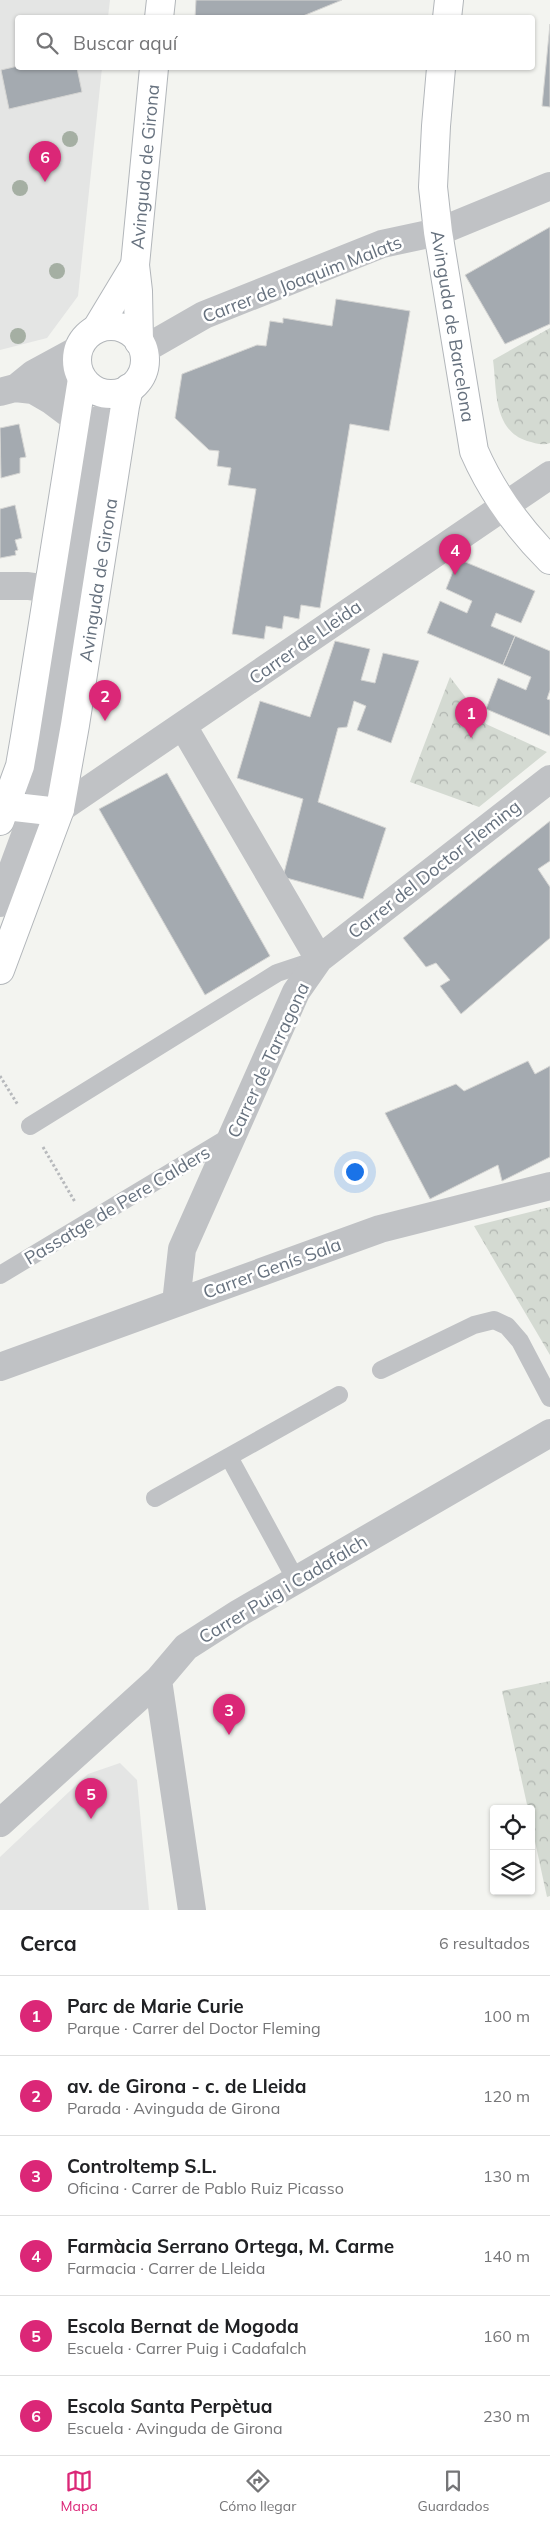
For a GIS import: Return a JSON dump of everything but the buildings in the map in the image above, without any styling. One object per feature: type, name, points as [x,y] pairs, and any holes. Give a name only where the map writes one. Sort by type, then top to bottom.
[{"type":"main road","points":[[159,15],[161,0]]},
{"type":"main road","points":[[447,15],[449,0]]},
{"type":"main road","name":"Avinguda de Girona","points":[[141,346],[138,291],[134,264],[154,70]]},
{"type":"main road","name":"Avinguda de Barcelona","points":[[442,70],[433,187],[438,232],[474,450],[486,479],[504,506],[550,560]]},
{"type":"main road","name":"Avinguda de Girona","points":[[97,328],[134,264]]},
{"type":"main road","points":[[60,808],[50,811],[2,810],[23,747],[49,589],[88,419],[82,379],[77,362],[79,349],[87,336],[97,328],[120,328],[141,346],[145,358],[141,376],[130,388],[118,394],[106,394],[95,390],[82,379]]},
{"type":"main road","name":"Avinguda de Girona","points":[[0,970],[60,808],[75,725],[124,406],[130,388]]},
{"type":"street","name":"Carrer de Joaquim Malats","points":[[141,346],[204,315],[382,244],[438,232],[550,186]]},
{"type":"street","points":[[16,390],[33,374],[79,349]]},
{"type":"street","points":[[16,390],[82,379]]},
{"type":"street","points":[[16,390],[52,401],[88,419],[39,788]]},
{"type":"street","name":"Carrer de Lleida","points":[[60,808],[550,475]]},
{"type":"street","points":[[0,586],[28,586],[49,589]]},
{"type":"street","points":[[183,726],[319,959]]},
{"type":"street","name":"Carrer del Doctor Fleming","points":[[319,959],[550,779]]},
{"type":"street","points":[[0,903],[28,827]]},
{"type":"street","name":"Carrer de Tarragona","points":[[176,1304],[182,1249],[296,992],[319,959]]},
{"type":"street","name":"Carrer Genís Sala","points":[[0,1367],[380,1229],[550,1186]]},
{"type":"street","name":"Carrer Puig i Cadafalch","points":[[0,1823],[158,1680],[186,1647],[238,1613],[550,1433]]},
{"type":"street","points":[[158,1680],[192,1910]]},
{"type":"lane","points":[[30,1126],[277,973],[319,959]]},
{"type":"lane","name":"Passatge de Pere Calders","points":[[0,1275],[233,1135]]},
{"type":"lane","points":[[381,1370],[474,1325],[494,1320],[507,1326],[520,1342],[550,1398]]},
{"type":"lane","points":[[155,1498],[339,1395]]},
{"type":"lane","points":[[229,1457],[296,1580]]},
{"type":"path","points":[[0,1076],[87,1222]]},
{"type":"shaded area","points":[[0,0],[110,0],[108,15],[15,15],[15,70],[102,70],[78,296],[47,338],[0,350]]},
{"type":"shaded area","points":[[120,1763],[137,1780],[149,1910],[0,1910],[0,1857],[88,1774]]},
{"type":"green space","points":[[550,328],[550,443],[541,444],[516,436],[502,418],[497,396],[493,360]]},
{"type":"green space","points":[[450,677],[486,724],[547,752],[479,807],[410,782]]},
{"type":"green space","points":[[550,1207],[550,1355],[474,1226]]},
{"type":"green space","points":[[550,1681],[550,1896],[547,1897],[535,1842],[535,1805],[527,1805],[502,1691]]},
{"type":"place","name":"Escola Santa Perpètua","points":[[45,182]]},
{"type":"place","name":"Farmàcia Serrano Ortega, M. Carme","points":[[455,575]]},
{"type":"place","name":"av. de Girona - c. de Lleida","points":[[105,721]]},
{"type":"place","name":"Parc de Marie Curie","points":[[471,738]]},
{"type":"place","name":"Controltemp S.L.","points":[[229,1735]]},
{"type":"place","name":"Escola Bernat de Mogoda","points":[[91,1819]]}]
